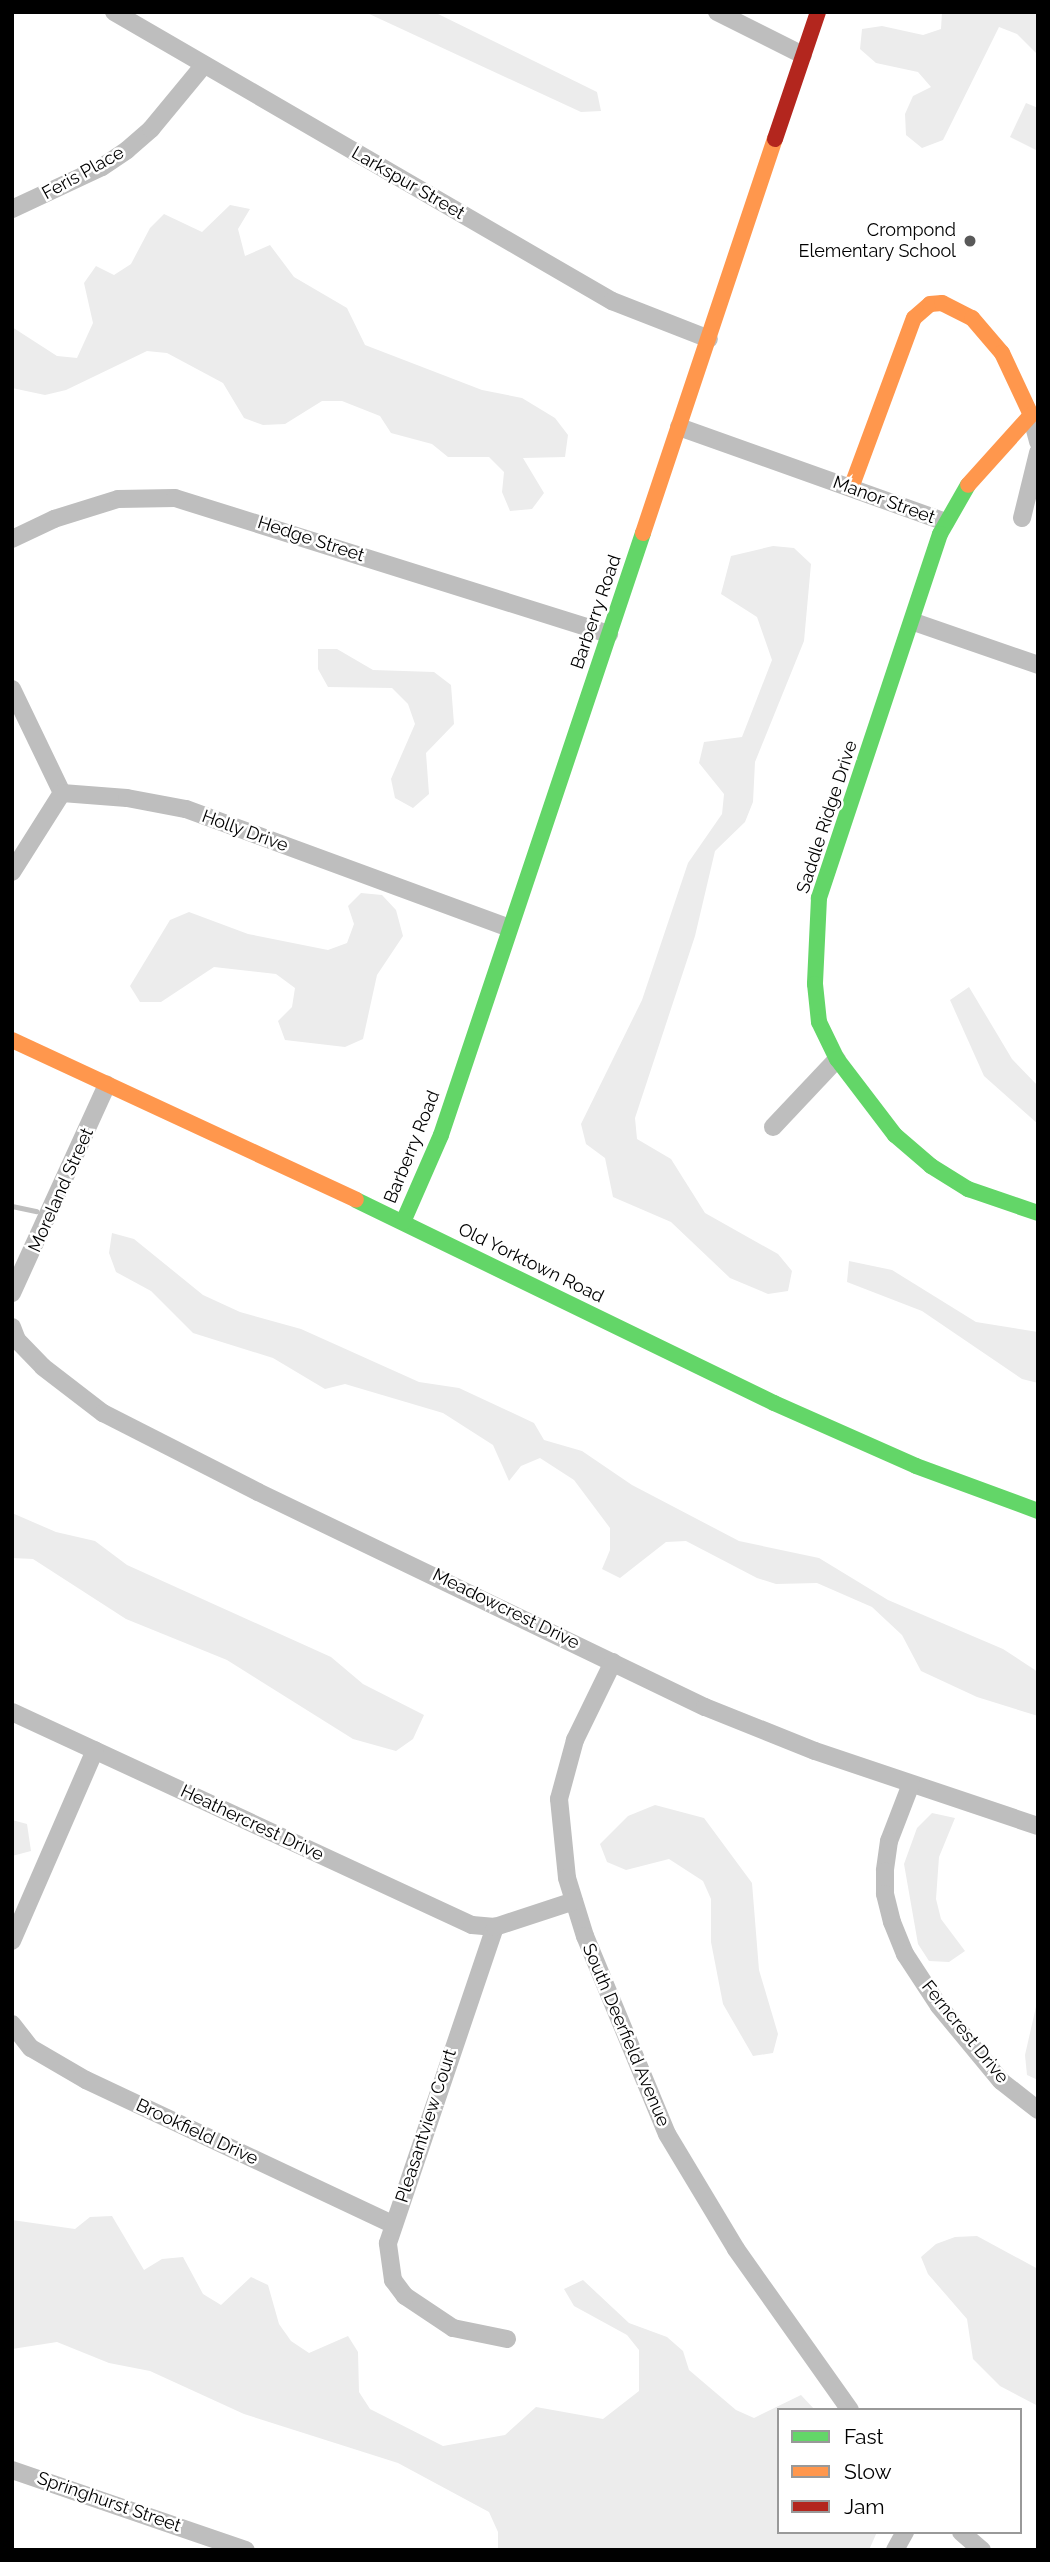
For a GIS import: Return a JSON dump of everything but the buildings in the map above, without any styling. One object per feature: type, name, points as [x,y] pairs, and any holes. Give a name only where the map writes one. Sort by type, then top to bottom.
[{"type":"street","name":"Larkspur Street","points":[[114,12],[612,301],[709,339]]},
{"type":"street","points":[[717,12],[803,55]]},
{"type":"street","name":"Barberry Road","points":[[403,1222],[441,1135],[818,12]]},
{"type":"street","name":"Feris Place","points":[[12,209],[102,167],[127,149],[151,129],[204,65]]},
{"type":"street","points":[[851,488],[914,318],[930,304],[949,306],[972,318],[1002,353],[1031,415],[1038,442]]},
{"type":"street","points":[[946,523],[975,472],[1031,415]]},
{"type":"street","name":"Manor Street","points":[[679,427],[946,523],[914,622]]},
{"type":"street","points":[[1022,518],[1038,453]]},
{"type":"street","name":"Hedge Street","points":[[12,539],[54,519],[118,499],[174,498],[609,634]]},
{"type":"street","points":[[914,622],[1038,665]]},
{"type":"street","name":"Saddle Ridge Drive","points":[[914,622],[819,898],[814,984],[819,1022],[837,1059],[895,1135],[931,1166],[968,1189],[1038,1213]]},
{"type":"street","points":[[12,689],[62,793],[12,872]]},
{"type":"street","name":"Holly Drive","points":[[62,793],[186,809],[509,928]]},
{"type":"street","name":"Old Yorktown Road","points":[[12,1040],[403,1222],[774,1403],[916,1466],[1038,1511]]},
{"type":"street","points":[[773,1127],[837,1059]]},
{"type":"street","name":"Moreland Street","points":[[12,1293],[107,1085]]},
{"type":"street","name":"Meadowcrest Drive","points":[[12,1327],[17,1340],[43,1367],[113,1419],[705,1707],[911,1784],[1038,1826]]},
{"type":"street","name":"South Deerfield Avenue","points":[[613,1662],[575,1740],[559,1799],[564,1855],[574,1901],[634,2060],[667,2134],[736,2249],[849,2408]]},
{"type":"street","name":"Heathercrest Drive","points":[[12,1712],[472,1925],[495,1927]]},
{"type":"street","points":[[12,1941],[94,1750]]},
{"type":"street","name":"Ferncrest Drive","points":[[911,1784],[889,1841],[885,1894],[892,1922],[905,1954],[939,2006],[1002,2081],[1038,2110]]},
{"type":"street","points":[[495,1927],[574,1901]]},
{"type":"street","name":"Pleasantview Court","points":[[495,1927],[394,2225],[388,2263],[393,2280],[405,2297],[453,2328],[508,2339]]},
{"type":"street","name":"Brookfield Drive","points":[[12,2024],[31,2048],[64,2068],[394,2225]]},
{"type":"street","name":"Springhurst Street","points":[[12,2470],[246,2550]]},
{"type":"street","points":[[895,2550],[904,2534]]},
{"type":"street","points":[[963,2534],[982,2550]]},
{"type":"shaded area","points":[[365,12],[434,12],[597,92],[601,111],[581,112]]},
{"type":"shaded area","points":[[942,12],[1038,12],[1038,55],[1017,34],[999,27],[943,140],[922,148],[906,135],[905,114],[913,96],[931,87],[918,72],[876,63],[860,49],[862,29],[882,26],[923,35],[941,29]]},
{"type":"shaded area","points":[[1026,103],[1038,108],[1038,151],[1010,137]]},
{"type":"shaded area","points":[[230,205],[250,209],[238,229],[245,256],[270,245],[294,277],[347,308],[365,345],[482,390],[522,398],[555,418],[568,435],[565,457],[523,458],[544,493],[532,509],[510,511],[502,492],[504,472],[489,457],[448,457],[432,444],[391,433],[380,416],[342,401],[322,401],[285,424],[263,425],[244,418],[223,383],[167,353],[147,351],[66,390],[45,395],[12,388],[12,327],[57,356],[77,358],[93,323],[84,283],[96,266],[114,275],[131,264],[150,228],[164,214],[202,232]]},
{"type":"shaded area","points":[[773,546],[794,548],[811,564],[804,641],[755,762],[753,802],[745,822],[715,851],[695,936],[635,1118],[637,1139],[671,1159],[705,1213],[778,1254],[792,1271],[788,1291],[768,1294],[730,1278],[671,1222],[613,1197],[605,1158],[586,1144],[581,1124],[642,1000],[688,863],[722,814],[724,794],[699,763],[704,742],[742,737],[772,660],[757,617],[721,594],[731,556]]},
{"type":"shaded area","points":[[318,649],[337,649],[373,670],[434,672],[451,685],[454,724],[426,753],[429,794],[413,808],[395,798],[391,779],[415,724],[408,704],[392,688],[328,687],[318,669]]},
{"type":"shaded area","points":[[361,893],[382,895],[396,910],[403,936],[377,975],[363,1039],[345,1047],[285,1040],[278,1021],[292,1007],[295,988],[276,974],[214,967],[161,1002],[140,1002],[130,986],[170,920],[189,912],[248,934],[328,950],[347,943],[354,924],[348,906]]},
{"type":"shaded area","points":[[969,987],[1012,1059],[1038,1086],[1038,1124],[984,1076],[950,1000]]},
{"type":"shaded area","points":[[112,1233],[134,1239],[203,1295],[240,1312],[301,1329],[419,1382],[459,1388],[534,1423],[544,1440],[582,1451],[632,1485],[739,1541],[819,1558],[888,1600],[1003,1649],[1038,1672],[1038,1716],[977,1697],[921,1671],[902,1635],[872,1607],[817,1583],[776,1584],[757,1578],[686,1541],[666,1542],[620,1578],[602,1569],[610,1550],[610,1528],[574,1480],[540,1458],[521,1466],[509,1481],[493,1445],[443,1413],[345,1384],[325,1389],[273,1358],[193,1333],[151,1291],[116,1272],[109,1253]]},
{"type":"shaded area","points":[[849,1261],[892,1270],[976,1322],[1038,1332],[1038,1383],[1022,1379],[922,1311],[847,1282]]},
{"type":"shaded area","points":[[12,1513],[56,1532],[95,1541],[127,1565],[331,1657],[363,1684],[424,1715],[413,1739],[396,1751],[353,1739],[227,1660],[126,1619],[33,1559],[12,1558]]},
{"type":"shaded area","points":[[655,1805],[704,1818],[752,1883],[759,1970],[778,2034],[773,2053],[753,2056],[723,2004],[711,1942],[711,1899],[703,1881],[669,1859],[626,1870],[607,1862],[600,1844],[628,1816]]},
{"type":"shaded area","points":[[932,1813],[955,1818],[939,1857],[936,1899],[941,1919],[965,1951],[949,1962],[929,1961],[918,1944],[904,1864],[917,1828]]},
{"type":"shaded area","points":[[12,1820],[27,1824],[31,1851],[12,1856]]},
{"type":"shaded area","points":[[1038,1998],[1038,2080],[1027,2075],[1025,2055]]},
{"type":"shaded area","points":[[112,2216],[144,2270],[162,2259],[183,2257],[203,2294],[221,2305],[251,2277],[268,2285],[279,2324],[291,2341],[309,2353],[348,2336],[358,2352],[359,2392],[370,2409],[443,2446],[505,2435],[536,2407],[603,2419],[639,2391],[639,2350],[627,2335],[574,2306],[564,2289],[583,2280],[629,2323],[667,2337],[683,2351],[689,2370],[736,2410],[754,2418],[801,2395],[813,2408],[777,2408],[777,2534],[876,2534],[869,2550],[498,2550],[498,2532],[489,2512],[398,2463],[244,2414],[150,2371],[109,2363],[57,2342],[12,2349],[12,2220],[75,2229],[90,2217]]},
{"type":"shaded area","points":[[977,2236],[1038,2269],[1038,2406],[1000,2386],[973,2359],[967,2319],[928,2274],[921,2257],[936,2244],[955,2237]]},
{"type":"waterway","points":[[12,1206],[36,1211]]},
{"type":"traffic: fast","points":[[968,485],[940,534],[819,898],[815,984],[819,1022],[837,1059],[895,1135],[931,1166],[968,1189],[1038,1213]]},
{"type":"traffic: fast","points":[[403,1222],[441,1135],[643,533]]},
{"type":"traffic: fast","points":[[356,1200],[774,1403],[916,1466],[1038,1511]]},
{"type":"traffic: slow","points":[[643,533],[775,139]]},
{"type":"traffic: slow","points":[[851,488],[914,318],[930,304],[942,303],[972,318],[1002,353],[1031,415],[968,485]]},
{"type":"traffic: slow","points":[[12,1040],[356,1200]]},
{"type":"traffic: jam","points":[[775,139],[818,12]]},
{"type":"place","name":"Crompond Elementary School","points":[[970,241]]}]
